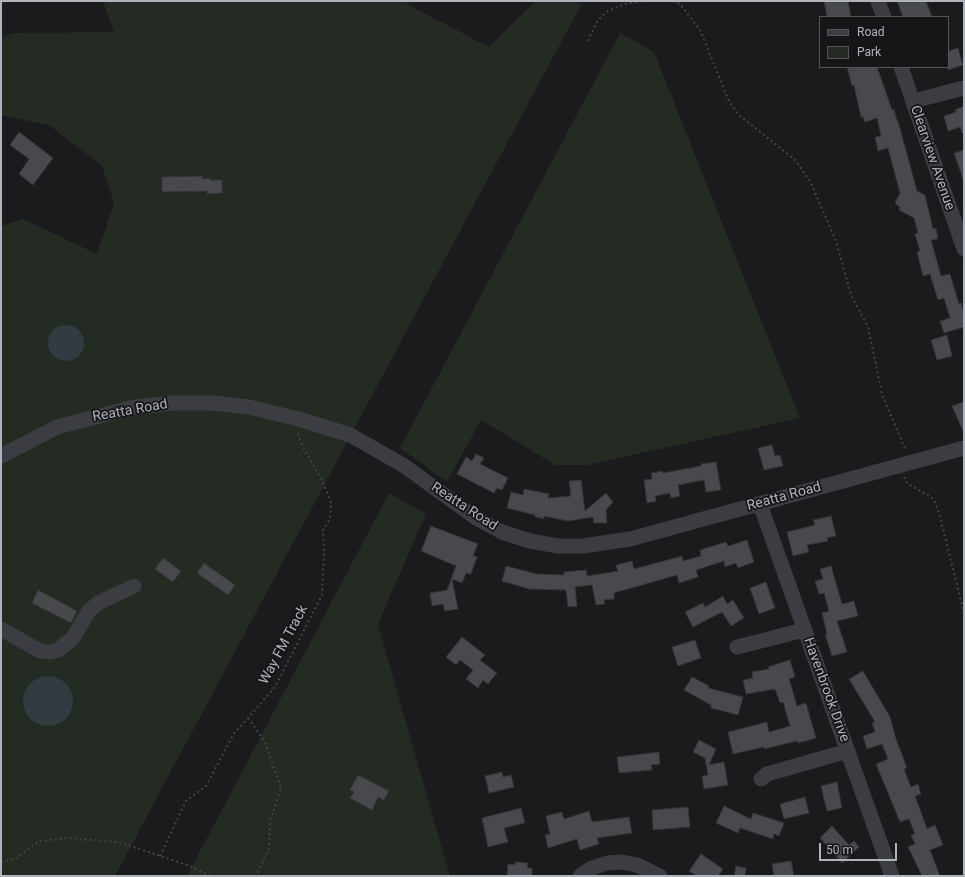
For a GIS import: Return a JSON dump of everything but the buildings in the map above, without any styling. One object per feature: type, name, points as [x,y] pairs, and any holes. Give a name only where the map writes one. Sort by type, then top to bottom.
[{"type":"street","points":[[878,1],[884,16]]},
{"type":"street","name":"Clearview Avenue","points":[[901,68],[964,249]]},
{"type":"street","points":[[913,101],[964,88]]},
{"type":"street","name":"Reatta Road","points":[[1,456],[56,427],[130,408],[171,403],[249,407],[300,418],[350,435],[403,465],[476,518],[502,532],[530,541],[558,546],[583,546],[608,544],[964,448]]},
{"type":"street","name":"Havenbrook Drive","points":[[760,504],[892,876]]},
{"type":"street","points":[[1,629],[40,651],[50,652],[58,650],[72,639],[89,611],[98,603],[134,586]]},
{"type":"street","points":[[737,647],[804,630]]},
{"type":"street","points":[[761,779],[767,774],[848,751]]},
{"type":"street","points":[[580,876],[592,868],[607,863],[622,862],[637,865],[660,876]]},
{"type":"path","points":[[588,41],[596,23],[606,12],[625,4],[643,1]]},
{"type":"path","points":[[673,1],[680,4],[700,30],[729,101],[739,115],[795,160],[810,181],[836,241],[851,295],[868,327],[882,394],[906,464],[904,477],[908,484],[934,499],[964,613]]},
{"type":"path","name":"Way FM Track","points":[[160,856],[186,801],[206,786],[233,735],[275,687],[322,595],[324,552],[322,530],[330,519],[331,503],[322,480],[296,433],[300,418]]},
{"type":"path","points":[[248,718],[264,740],[281,788],[270,820],[269,848],[256,876]]},
{"type":"path","points":[[1,862],[17,858],[39,841],[69,838],[119,842],[190,866],[210,876]]},
{"type":"green space","points":[[103,1],[406,1],[407,4],[489,47],[536,1],[571,1],[581,5],[115,876],[1,876],[1,226],[23,219],[97,254],[114,203],[102,166],[49,125],[1,115],[1,39],[12,33],[114,32]]},
{"type":"green space","points":[[620,33],[654,52],[800,418],[587,465],[555,465],[481,420],[447,482],[400,448]]},
{"type":"green space","points":[[389,493],[426,514],[378,624],[450,876],[187,876]]},
{"type":"shaded area","points":[[69,325],[79,330],[83,336],[83,350],[79,356],[73,360],[63,361],[53,356],[49,350],[48,340],[53,330],[59,326]]},
{"type":"shaded area","points":[[48,676],[62,680],[69,687],[73,701],[69,715],[62,722],[48,726],[34,722],[27,715],[23,701],[27,687],[34,680]]}]
